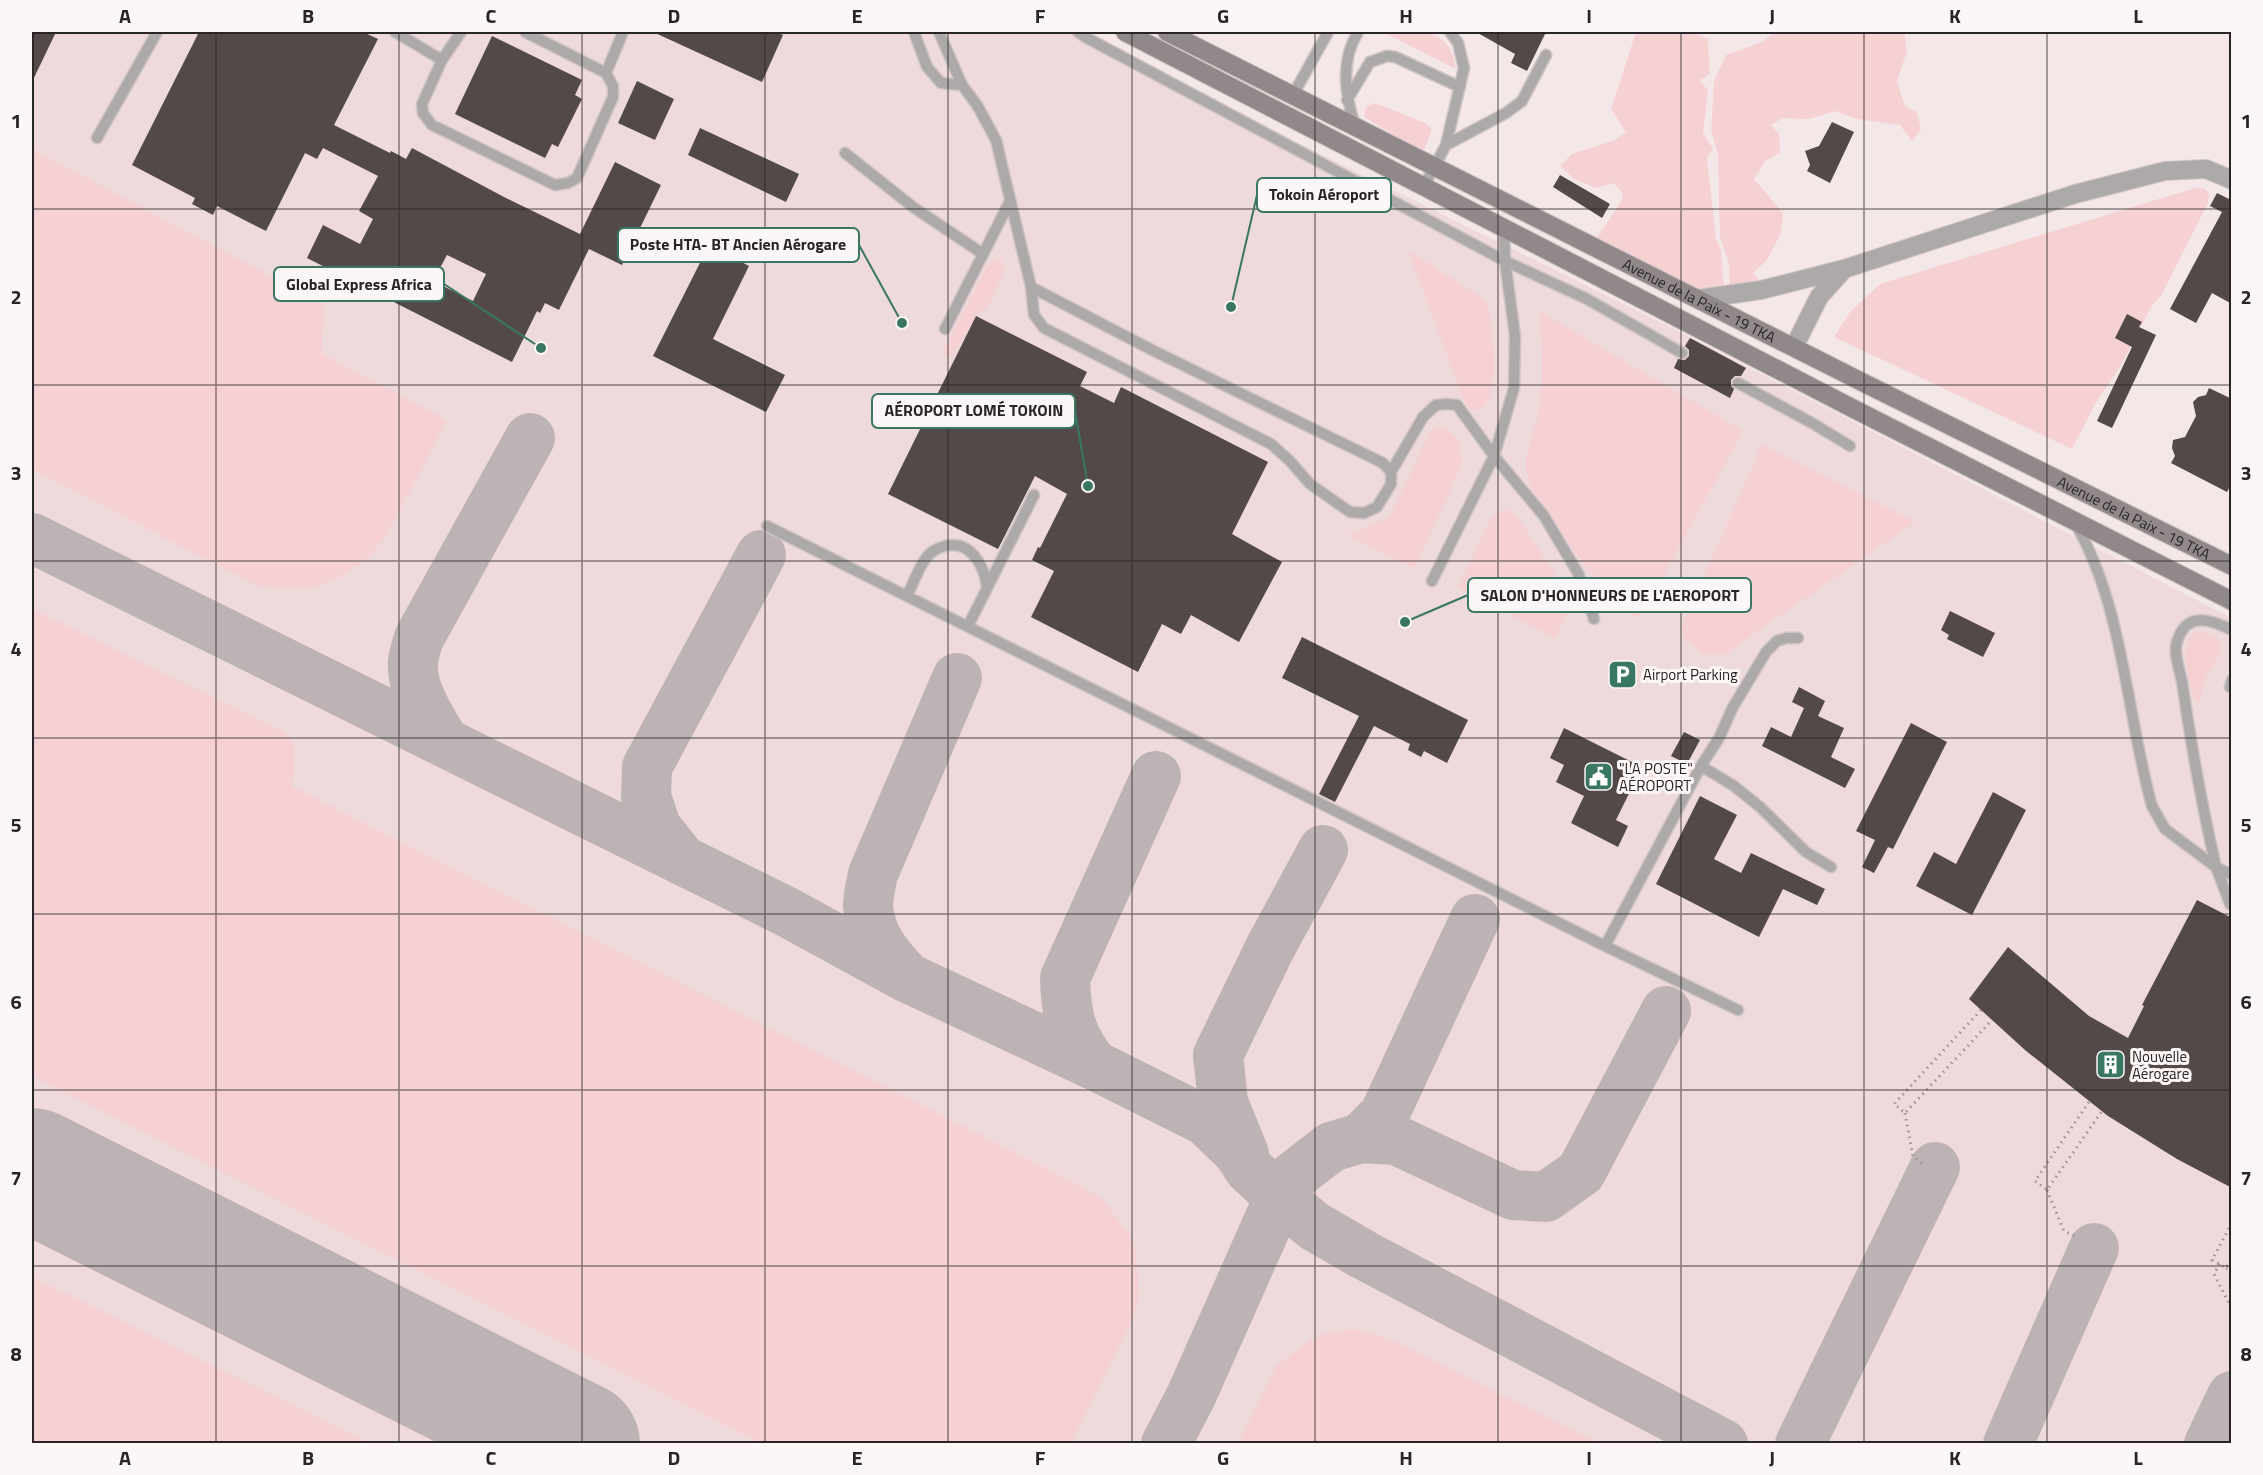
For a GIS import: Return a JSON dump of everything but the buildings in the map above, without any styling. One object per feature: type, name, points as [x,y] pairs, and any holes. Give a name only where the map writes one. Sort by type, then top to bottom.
[{"type":"main road","name":"Avenue de la Paix - 19 TKA","points":[[1125,32],[2232,601]]},
{"type":"main road","name":"Avenue de la Paix - 19 TKA","points":[[1167,32],[2232,566]]},
{"type":"street","points":[[1698,299],[1761,290],[1844,269],[2075,194],[2165,171],[2206,169],[2232,180]]},
{"type":"street","points":[[1794,347],[1819,297],[1844,269]]},
{"type":"lane","points":[[98,138],[157,32]]},
{"type":"lane","points":[[394,32],[442,60]]},
{"type":"lane","points":[[461,32],[442,60],[422,104],[423,113],[432,125],[555,185],[568,183],[577,178],[613,97],[613,86],[606,73],[525,32]]},
{"type":"lane","points":[[606,73],[623,32]]},
{"type":"lane","points":[[914,32],[927,67],[941,83],[962,85]]},
{"type":"lane","points":[[939,32],[962,85],[977,105],[996,140],[1031,287],[1034,315],[1044,328],[1271,444],[1310,484],[1350,512],[1364,513],[1377,507],[1391,484],[1391,472],[1423,417],[1436,405],[1457,405],[1494,456],[1544,516],[1578,573],[1594,619]]},
{"type":"lane","points":[[1078,32],[1505,261],[1587,299],[1682,353]]},
{"type":"lane","points":[[1293,95],[1328,32]]},
{"type":"lane","points":[[1355,126],[1347,100],[1346,69],[1350,44],[1358,32]]},
{"type":"lane","points":[[1424,186],[1446,145],[1464,68],[1458,43],[1450,32]]},
{"type":"lane","points":[[1446,145],[1506,113],[1522,101],[1546,55]]},
{"type":"lane","points":[[1347,100],[1370,62],[1386,57],[1395,57],[1460,87]]},
{"type":"lane","points":[[845,153],[913,207],[983,254]]},
{"type":"lane","points":[[945,329],[1010,201]]},
{"type":"lane","points":[[1432,581],[1494,456],[1514,388],[1515,336],[1505,261],[1504,228]]},
{"type":"lane","points":[[1031,287],[1383,463],[1391,472]]},
{"type":"lane","points":[[1738,383],[1851,446]]},
{"type":"lane","points":[[968,626],[1034,495]]},
{"type":"lane","points":[[2073,521],[2090,549],[2102,578],[2152,806],[2165,829],[2216,867],[2232,875]]},
{"type":"lane","points":[[767,526],[1605,946],[1738,1010]]},
{"type":"lane","points":[[907,596],[926,558],[937,548],[952,544],[963,547],[976,555],[985,571],[987,585]]},
{"type":"lane","points":[[2230,904],[2216,867],[2189,730],[2176,644],[2184,627],[2198,619],[2215,621],[2232,630]]},
{"type":"lane","points":[[1605,946],[1701,766],[1719,738],[1733,707],[1766,652],[1777,641],[1798,638]]},
{"type":"lane","points":[[1701,766],[1754,802],[1806,852],[1831,867]]},
{"type":"path","points":[[1923,1164],[1913,1158],[1905,1113],[1894,1104],[1981,1010]]},
{"type":"path","points":[[1905,1113],[1992,1020]]},
{"type":"path","points":[[2075,1236],[2064,1231],[2047,1190],[2035,1181],[2090,1102]]},
{"type":"path","points":[[2047,1190],[2102,1112]]},
{"type":"path","points":[[2232,1223],[2212,1260],[2232,1270]]},
{"type":"path","points":[[2226,1268],[2232,1257]]},
{"type":"path","points":[[2220,1264],[2214,1274],[2232,1309]]},
{"type":"shaded area","points":[[32,32],[1073,32],[1125,52],[1294,141],[1690,337],[2231,618],[2231,1443],[32,1443]]},
{"type":"shaded area","points":[[1383,32],[1419,32],[1439,38],[1447,45],[1456,69]]},
{"type":"shaded area","points":[[1636,32],[1692,32],[1708,39],[1710,74],[1700,80],[1708,91],[1703,133],[1713,149],[1707,158],[1716,239],[1721,250],[1724,292],[1702,298],[1595,240],[1620,203],[1623,197],[1621,191],[1613,183],[1597,188],[1574,179],[1560,166],[1572,154],[1615,140],[1626,132],[1611,109]]},
{"type":"shaded area","points":[[1775,32],[1904,32],[1907,51],[1897,81],[1905,106],[1917,112],[1921,130],[1912,141],[1900,125],[1857,119],[1835,111],[1809,119],[1783,118],[1771,125],[1779,134],[1780,153],[1765,161],[1754,179],[1783,213],[1781,233],[1767,260],[1753,273],[1761,283],[1730,290],[1729,264],[1720,237],[1718,153],[1711,131],[1714,81],[1726,55],[1762,42]]},
{"type":"shaded area","points":[[1375,103],[1425,123],[1432,129],[1423,153],[1364,117],[1366,107]]},
{"type":"shaded area","points":[[32,149],[325,305],[321,353],[447,420],[385,538],[361,564],[338,578],[315,587],[289,589],[256,585],[32,469]]},
{"type":"shaded area","points":[[2195,188],[2204,188],[2209,193],[2208,203],[2162,294],[2151,307],[2120,367],[2095,404],[2072,449],[1834,337],[1850,312],[1880,284]]},
{"type":"shaded area","points":[[1408,250],[1487,301],[1493,342],[1494,375],[1492,390],[1487,402],[1480,410],[1468,408],[1463,398]]},
{"type":"shaded area","points":[[996,259],[1002,261],[1005,269],[990,303],[976,316],[951,358],[942,353],[988,264]]},
{"type":"shaded area","points":[[1539,311],[1743,431],[1642,615],[1638,617],[1632,616],[1568,544],[1538,500],[1529,481],[1526,459],[1538,416],[1542,389]]},
{"type":"shaded area","points":[[1440,427],[1448,430],[1459,440],[1462,464],[1414,569],[1348,535],[1390,517],[1432,428]]},
{"type":"shaded area","points":[[1762,445],[1915,522],[1725,654],[1705,655],[1684,639],[1681,628]]},
{"type":"shaded area","points":[[1508,510],[1517,516],[1566,592],[1568,610],[1555,638],[1458,587],[1491,519],[1498,512]]},
{"type":"shaded area","points":[[32,609],[284,732],[295,745],[293,787],[1077,1184],[1102,1199],[1130,1235],[1136,1254],[1139,1296],[1129,1327],[1071,1443],[760,1443],[32,1076]]},
{"type":"shaded area","points":[[2200,631],[2216,636],[2222,652],[2207,674],[2200,701],[2195,702],[2185,651],[2192,635]]},
{"type":"shaded area","points":[[32,1277],[325,1421],[370,1443],[32,1443]]},
{"type":"shaded area","points":[[1362,1330],[1387,1338],[1599,1443],[1238,1443],[1277,1365],[1323,1334]]},
{"type":"taxiway","points":[[444,741],[415,683],[413,661],[419,638],[530,438]]},
{"type":"taxiway","points":[[32,538],[787,912],[906,977],[1094,1065],[1206,1121],[1238,1152],[1249,1169],[1314,1226],[1364,1255],[1723,1444]]},
{"type":"taxiway","points":[[683,861],[656,827],[646,796],[647,767],[761,555]]},
{"type":"taxiway","points":[[905,975],[885,952],[872,926],[868,906],[870,890],[873,874],[957,678]]},
{"type":"taxiway","points":[[1094,1065],[1079,1044],[1071,1024],[1065,978],[1156,776]]},
{"type":"taxiway","points":[[1244,1154],[1223,1102],[1218,1055],[1270,948],[1323,850]]},
{"type":"taxiway","points":[[1361,1138],[1384,1115],[1475,919]]},
{"type":"taxiway","points":[[1166,1444],[1191,1396],[1286,1182],[1331,1147],[1361,1138],[1396,1140],[1513,1195],[1546,1197],[1581,1172],[1666,1011]]},
{"type":"taxiway","points":[[1800,1444],[1935,1167]]},
{"type":"taxiway","points":[[2008,1444],[2094,1248]]},
{"type":"taxiway","points":[[2209,1444],[2232,1396]]},
{"type":"runway","points":[[32,1170],[578,1444]]},
{"type":"place","name":"Tokoin Aéroport","points":[[1231,307]]},
{"type":"place","name":"Poste HTA- BT Ancien Aérogare","points":[[902,323]]},
{"type":"place","name":"Global Express Africa","points":[[541,348]]},
{"type":"place","name":"AÉROPORT LOMÉ TOKOIN","points":[[1088,486]]},
{"type":"place","name":"SALON D'HONNEURS DE L'AEROPORT","points":[[1405,622]]},
{"type":"place","name":"Airport Parking","points":[[1622,674]]},
{"type":"place","name":"\"LA POSTE\" AÉROPORT","points":[[1598,777]]},
{"type":"place","name":"Nouvelle Aérogare","points":[[2111,1065]]}]
